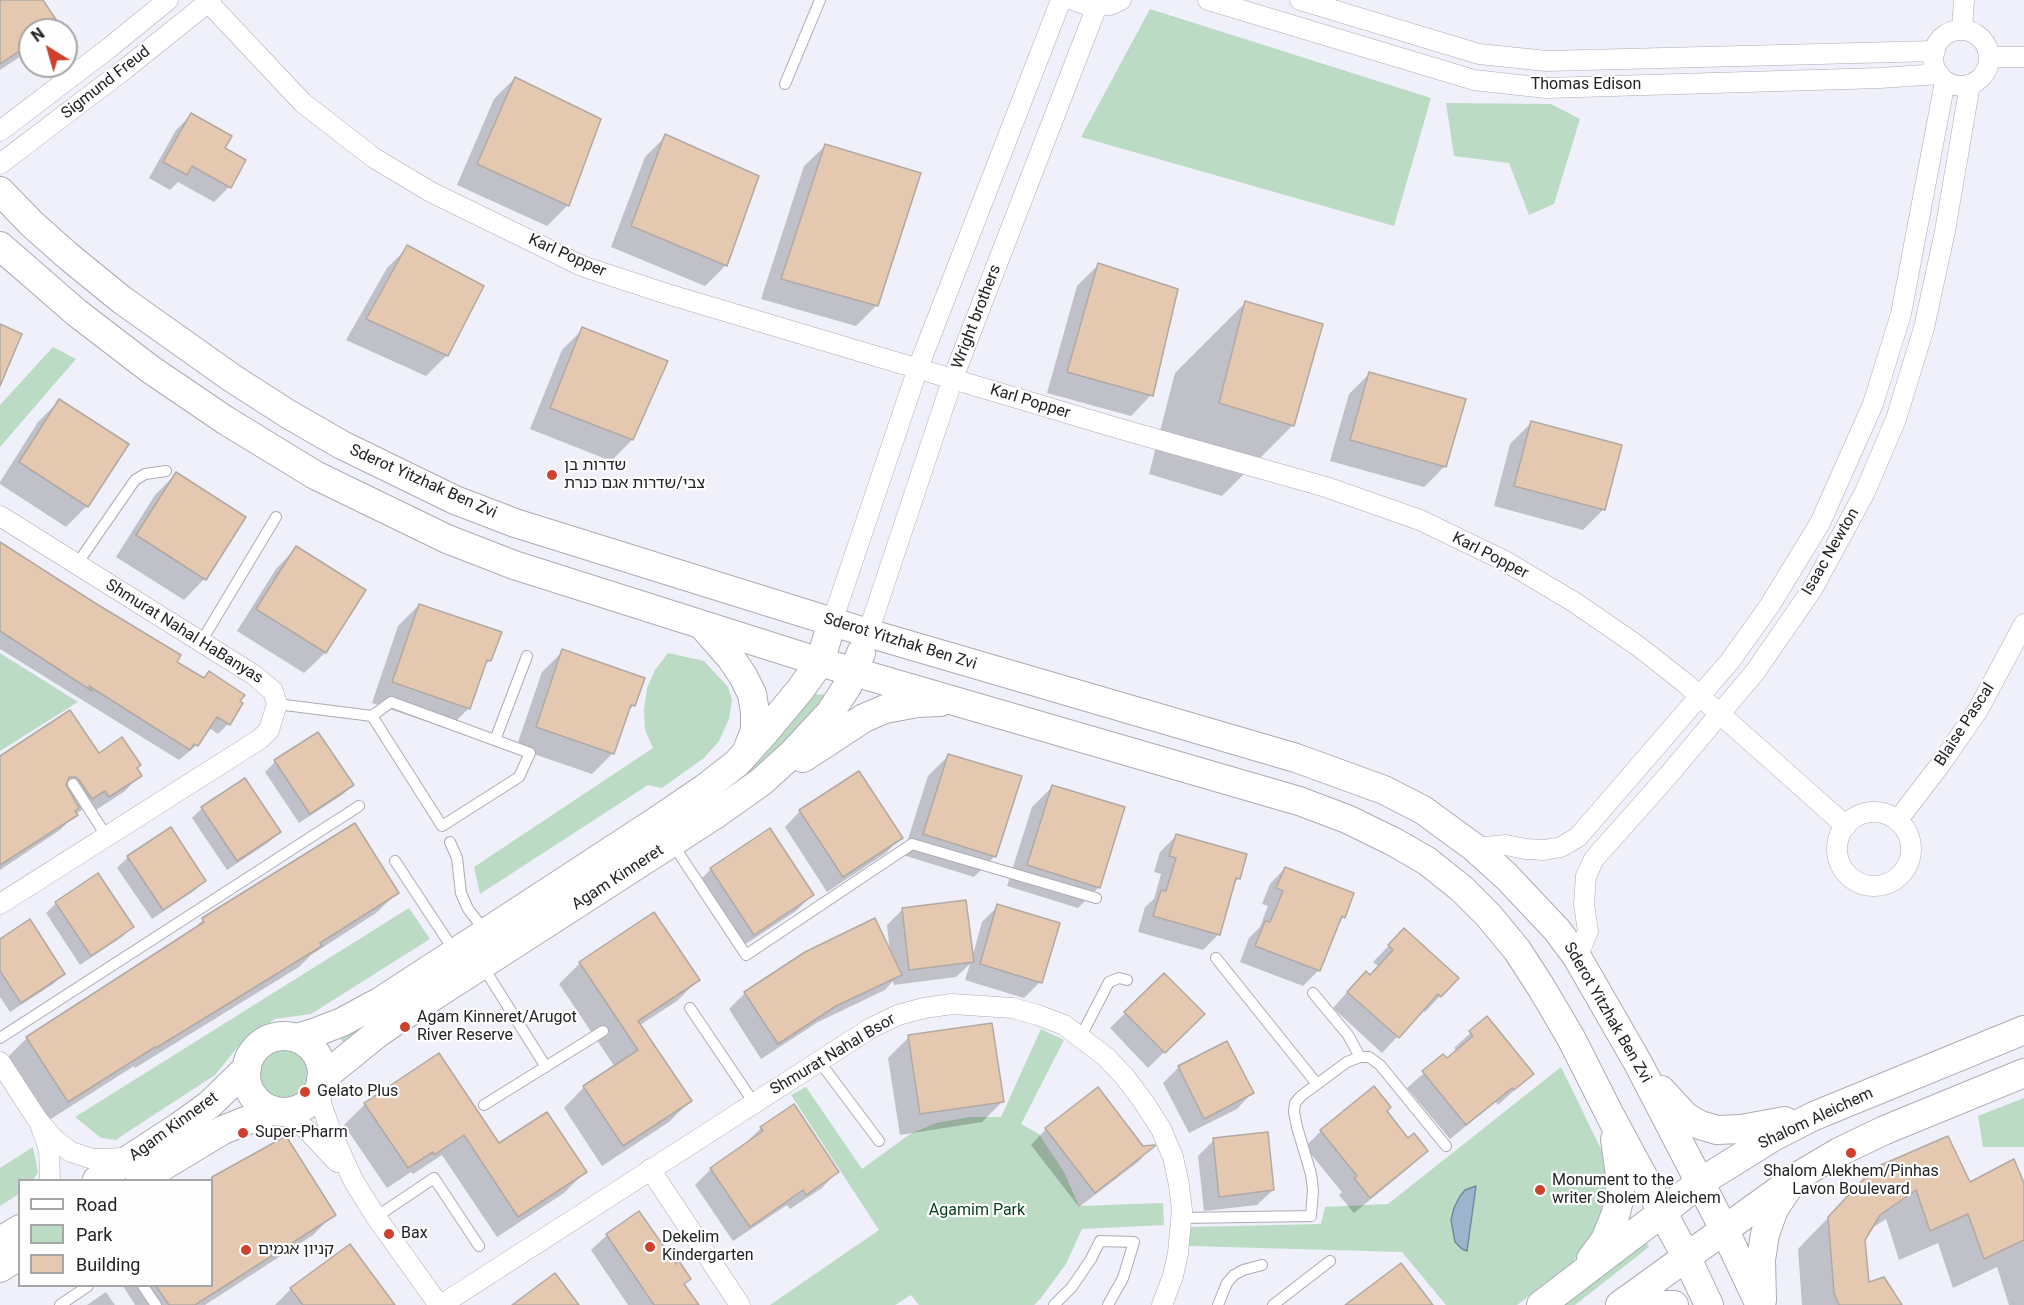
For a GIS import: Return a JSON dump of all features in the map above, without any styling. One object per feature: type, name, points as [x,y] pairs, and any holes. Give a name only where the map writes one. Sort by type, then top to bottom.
[{"type":"main road","name":"Sderot Yitzhak Ben Zvi","points":[[0,191],[68,256],[169,336],[288,414],[363,456],[455,500],[515,523],[868,633],[1338,772],[1384,790],[1423,810],[1475,848],[1534,903],[1577,957],[1638,1063],[1761,1305]]},
{"type":"main road","points":[[0,246],[77,313],[150,369],[258,441],[315,476],[447,539],[514,564],[820,662],[1299,801],[1347,819],[1426,861],[1462,889],[1489,916],[1517,950],[1541,987],[1571,1038],[1663,1212],[1709,1305]]},
{"type":"main road","name":"Agam Kinneret","points":[[297,1038],[342,1022],[381,1000],[705,788],[747,752],[800,690],[820,662],[832,621]]},
{"type":"main road","points":[[702,625],[737,667],[752,694],[755,730],[747,752]]},
{"type":"main road","name":"Agam Kinneret","points":[[320,1083],[378,1033],[672,843],[740,798],[769,775],[812,733],[841,696],[855,671],[868,633]]},
{"type":"main road","points":[[740,798],[864,718],[885,709],[917,703],[957,701]]},
{"type":"main road","name":"Shalom Aleichem","points":[[1541,1305],[1699,1183],[1773,1137],[1814,1116],[2024,1030]]},
{"type":"main road","points":[[274,1037],[297,1038],[307,1044],[319,1059],[320,1083],[311,1101],[301,1108],[277,1111],[263,1105],[248,1086],[248,1061],[263,1042],[274,1037]]},
{"type":"main road","points":[[1638,1063],[1686,1117],[1700,1125],[1717,1130],[1741,1130],[1814,1116]]},
{"type":"main road","name":"Agam Kinneret","points":[[137,1169],[247,1068]]},
{"type":"main road","points":[[1620,1305],[1800,1175],[1839,1152],[1885,1130],[2024,1073]]},
{"type":"main road","name":"Agam Kinneret","points":[[101,1179],[137,1169],[223,1130],[277,1111]]},
{"type":"main road","points":[[1581,1274],[1605,1240],[1620,1196],[1620,1176],[1612,1119]]},
{"type":"main road","points":[[1761,1305],[1761,1260],[1765,1234],[1774,1209],[1785,1191],[1800,1175]]},
{"type":"main road","points":[[0,1241],[18,1230]]},
{"type":"main road","points":[[0,1268],[18,1257]]},
{"type":"main road","points":[[1650,1305],[1674,1305]]},
{"type":"street","name":"Sigmund Freud","points":[[0,131],[168,0]]},
{"type":"street","points":[[832,621],[918,368],[1061,0]]},
{"type":"street","points":[[1073,0],[1090,6],[1110,5],[1121,0]]},
{"type":"street","name":"Thomas Edison","points":[[1208,0],[1474,80],[1546,88],[1942,77]]},
{"type":"street","name":"Thomas Edison","points":[[1300,0],[1479,54],[1547,61],[1935,51]]},
{"type":"street","points":[[1962,30],[1964,0]]},
{"type":"street","name":"Sigmund Freud","points":[[0,164],[125,69],[208,1]]},
{"type":"street","name":"Karl Popper","points":[[208,1],[303,103],[374,158],[431,192],[582,266],[1117,428],[1326,487],[1420,520],[1505,561],[1574,602],[1638,646],[1700,696],[1845,826]]},
{"type":"street","name":"Wright brothers","points":[[868,633],[953,378],[1097,6]]},
{"type":"street","points":[[1962,30],[1978,35],[1985,42],[1989,57],[1987,69],[1982,77],[1970,84],[1953,85],[1935,69],[1933,59],[1935,51],[1942,38],[1950,33],[1962,30]]},
{"type":"street","points":[[1989,57],[2024,57]]},
{"type":"street","name":"Isaac Newton","points":[[1475,848],[1506,845],[1544,850],[1561,847],[1578,837],[1730,661],[1770,605],[1820,523],[1873,404],[1901,314],[1942,77]]},
{"type":"street","name":"Isaac Newton","points":[[1577,957],[1588,931],[1584,904],[1587,876],[1594,859],[1755,672],[1813,588],[1866,492],[1896,419],[1923,328],[1945,231],[1970,84]]},
{"type":"street","points":[[0,266],[35,277]]},
{"type":"street","name":"Shmurat Nahal HaBanyas","points":[[0,516],[265,683],[273,691],[277,704]]},
{"type":"street","name":"Blaise Pascal","points":[[1897,821],[1940,765],[1977,710],[2024,624]]},
{"type":"street","points":[[0,904],[260,739],[269,730],[277,704]]},
{"type":"street","points":[[1879,812],[1897,821],[1904,827],[1910,840],[1911,855],[1906,869],[1896,879],[1883,886],[1869,886],[1855,882],[1844,872],[1838,860],[1837,844],[1841,830],[1851,819],[1864,813],[1879,812]]},
{"type":"street","name":"Shmurat Nahal Bsor","points":[[440,1305],[872,1028],[898,1015],[952,1004],[989,1006],[1029,1012],[1064,1025],[1106,1057],[1125,1077],[1161,1129],[1173,1157],[1179,1185],[1182,1218],[1178,1253],[1173,1276],[1162,1305]]},
{"type":"street","points":[[0,1062],[37,1119],[71,1152],[137,1169]]},
{"type":"street","points":[[320,1083],[322,1106],[353,1180],[376,1217],[440,1305]]},
{"type":"street","points":[[277,1111],[296,1120],[320,1142],[353,1180]]},
{"type":"street","points":[[37,1119],[49,1149],[50,1179]]},
{"type":"street","points":[[650,1170],[740,1305]]},
{"type":"lane","points":[[785,84],[820,0]]},
{"type":"lane","points":[[76,564],[135,480],[145,474],[166,471]]},
{"type":"lane","points":[[201,642],[276,517]]},
{"type":"lane","points":[[495,741],[527,656]]},
{"type":"lane","points":[[277,704],[372,716],[391,702],[530,753],[519,777],[442,826],[372,716]]},
{"type":"lane","points":[[73,784],[106,837]]},
{"type":"lane","points":[[0,1038],[359,806]]},
{"type":"lane","points":[[450,842],[457,858],[461,893],[468,909],[486,933]]},
{"type":"lane","points":[[672,843],[746,955],[912,844],[1095,898]]},
{"type":"lane","points":[[395,861],[455,953]]},
{"type":"lane","points":[[1216,958],[1317,1084]]},
{"type":"lane","points":[[482,965],[546,1067]]},
{"type":"lane","points":[[1081,1036],[1109,982],[1119,978],[1127,980]]},
{"type":"lane","points":[[1312,993],[1348,1035],[1360,1057]]},
{"type":"lane","points":[[690,1008],[754,1103]]},
{"type":"lane","points":[[484,1105],[603,1030]]},
{"type":"lane","points":[[1182,1218],[1311,1216],[1313,1190],[1311,1174],[1294,1112],[1295,1103],[1347,1062],[1360,1057],[1369,1058],[1380,1065],[1446,1146]]},
{"type":"lane","points":[[819,1061],[879,1142]]},
{"type":"lane","points":[[376,1217],[434,1178],[479,1246]]},
{"type":"lane","points":[[1054,1305],[1072,1287],[1100,1241],[1134,1242],[1123,1278],[1108,1305]]},
{"type":"lane","points":[[1273,1305],[1330,1261]]},
{"type":"lane","points":[[1218,1305],[1227,1283],[1234,1275],[1262,1265]]},
{"type":"lane","points":[[60,1305],[87,1287]]},
{"type":"lane","points":[[144,1287],[156,1305]]},
{"type":"green space","points":[[1150,9],[1431,98],[1394,226],[1081,137]]},
{"type":"green space","points":[[1446,103],[1551,104],[1580,119],[1554,204],[1529,215],[1509,163],[1454,156]]},
{"type":"green space","points":[[53,347],[76,359],[0,447],[0,405]]},
{"type":"green space","points":[[0,653],[78,702],[0,751]]},
{"type":"green space","points":[[668,653],[704,661],[728,687],[732,700],[729,719],[719,741],[704,758],[662,788],[648,785],[480,894],[474,867],[653,748],[645,730],[644,710],[647,688],[655,670]]},
{"type":"green space","points":[[814,694],[830,695],[759,768],[346,1046],[335,1032]]},
{"type":"green space","points":[[409,908],[430,939],[311,1014],[275,1019],[242,1042],[215,1075],[116,1140],[101,1138],[75,1117]]},
{"type":"green space","name":"Agamim Park","points":[[1041,1029],[1064,1040],[1021,1124],[1039,1134],[1064,1172],[1079,1206],[1163,1203],[1164,1225],[1082,1229],[1066,1264],[1034,1305],[919,1305],[911,1295],[895,1305],[770,1305],[879,1230],[791,1095],[806,1087],[862,1169],[910,1134],[936,1123],[970,1117],[1001,1117]]},
{"type":"green space","points":[[280,1046],[292,1046],[307,1054],[315,1069],[315,1081],[307,1096],[292,1104],[280,1104],[265,1096],[257,1081],[257,1069],[265,1054]]},
{"type":"green space","points":[[1561,1067],[1600,1147],[1607,1164],[1609,1183],[1596,1232],[1571,1264],[1517,1305],[1446,1305],[1402,1252],[1189,1246],[1190,1227],[1321,1224],[1325,1207],[1388,1204]]},
{"type":"green space","points":[[2024,1098],[2024,1147],[1983,1147],[1978,1116]]},
{"type":"green space","points":[[33,1147],[38,1172],[34,1179],[18,1179],[18,1195],[0,1206],[0,1168]]},
{"type":"green space","points":[[1644,1238],[1649,1247],[1575,1305],[1559,1305]]},
{"type":"water","points":[[1476,1186],[1467,1251],[1455,1242],[1451,1220],[1460,1196],[1465,1190]]},
{"type":"building","points":[[0,0],[43,0],[55,18],[18,18],[18,52],[0,64]]},
{"type":"building","points":[[515,77],[601,119],[569,206],[477,164]]},
{"type":"building","points":[[191,113],[232,136],[225,148],[246,160],[231,188],[192,166],[187,175],[163,162]]},
{"type":"building","points":[[665,134],[759,176],[727,266],[631,226]]},
{"type":"building","points":[[825,144],[921,173],[878,306],[781,279]]},
{"type":"building","points":[[407,245],[484,286],[448,356],[366,319]]},
{"type":"building","points":[[1098,263],[1178,289],[1153,396],[1067,372]]},
{"type":"building","points":[[1245,301],[1323,324],[1294,426],[1219,403]]},
{"type":"building","points":[[0,324],[22,334],[0,386]]},
{"type":"building","points":[[582,327],[668,361],[633,440],[550,408]]},
{"type":"building","points":[[1369,372],[1466,399],[1446,467],[1350,440]]},
{"type":"building","points":[[59,399],[129,444],[88,507],[19,462]]},
{"type":"building","points":[[1531,421],[1622,445],[1605,510],[1514,486]]},
{"type":"building","points":[[176,472],[246,517],[206,580],[136,535]]},
{"type":"building","points":[[0,542],[181,655],[177,662],[204,678],[209,671],[245,695],[230,725],[217,717],[198,746],[194,744],[190,750],[89,686],[92,691],[0,631]]},
{"type":"building","points":[[296,546],[366,590],[326,653],[256,609]]},
{"type":"building","points":[[419,604],[502,632],[491,661],[487,660],[470,709],[392,682]]},
{"type":"building","points":[[562,649],[645,678],[635,706],[631,705],[614,754],[536,727]]},
{"type":"building","points":[[70,710],[99,753],[122,737],[141,765],[137,768],[142,776],[109,797],[105,791],[92,799],[76,777],[69,777],[66,785],[79,808],[75,811],[78,815],[0,865],[0,756]]},
{"type":"building","points":[[318,732],[354,785],[310,814],[274,760]]},
{"type":"building","points":[[948,754],[1022,776],[996,857],[923,834]]},
{"type":"building","points":[[859,771],[903,838],[843,877],[799,810]]},
{"type":"building","points":[[245,778],[281,832],[237,861],[201,807]]},
{"type":"building","points":[[1052,785],[1125,807],[1100,888],[1027,865]]},
{"type":"building","points":[[355,823],[399,893],[320,943],[322,946],[68,1102],[26,1037],[204,922],[202,918]]},
{"type":"building","points":[[171,827],[206,881],[163,910],[127,856]]},
{"type":"building","points":[[770,828],[814,895],[754,935],[710,868]]},
{"type":"building","points":[[1176,834],[1247,854],[1240,879],[1236,878],[1220,935],[1153,916],[1161,890],[1166,891],[1176,858],[1169,856]]},
{"type":"building","points":[[1285,867],[1354,893],[1345,918],[1342,916],[1320,971],[1255,946],[1265,921],[1270,922],[1283,891],[1276,888]]},
{"type":"building","points":[[98,873],[134,927],[91,956],[55,902]]},
{"type":"building","points":[[966,900],[974,962],[909,970],[902,908]]},
{"type":"building","points":[[997,904],[1060,923],[1042,983],[980,964]]},
{"type":"building","points":[[654,912],[700,980],[638,1021],[692,1101],[623,1146],[583,1086],[638,1050],[579,962]]},
{"type":"building","points":[[875,918],[902,975],[836,1006],[778,1044],[744,992],[805,952]]},
{"type":"building","points":[[30,919],[65,974],[21,1003],[0,971],[0,939]]},
{"type":"building","points":[[1404,928],[1459,978],[1441,997],[1438,994],[1399,1038],[1347,992],[1366,971],[1370,975],[1393,950],[1388,945]]},
{"type":"building","points":[[1164,973],[1205,1014],[1165,1053],[1124,1012]]},
{"type":"building","points":[[1487,1016],[1534,1074],[1514,1090],[1512,1088],[1466,1125],[1422,1071],[1443,1054],[1447,1058],[1473,1036],[1469,1031]]},
{"type":"building","points":[[992,1023],[1004,1102],[920,1114],[908,1035]]},
{"type":"building","points":[[1227,1041],[1254,1093],[1204,1119],[1178,1066]]},
{"type":"building","points":[[439,1053],[499,1143],[547,1112],[587,1172],[518,1217],[464,1135],[434,1155],[433,1152],[408,1168],[364,1103]]},
{"type":"building","points":[[1374,1086],[1391,1107],[1387,1111],[1408,1138],[1414,1133],[1428,1151],[1370,1198],[1354,1178],[1357,1176],[1320,1130]]},
{"type":"building","points":[[1098,1087],[1143,1146],[1155,1146],[1095,1193],[1045,1128]]},
{"type":"building","points":[[794,1104],[839,1172],[806,1195],[803,1190],[750,1227],[710,1168],[763,1131],[760,1127]]},
{"type":"building","points":[[1268,1132],[1274,1190],[1219,1197],[1213,1138]]},
{"type":"building","name":"קניון אגמים","points":[[286,1136],[336,1215],[195,1305],[169,1305],[157,1287],[213,1287],[212,1177]]},
{"type":"building","points":[[1948,1136],[1970,1182],[2014,1159],[2024,1183],[2024,1240],[1984,1259],[1968,1214],[1930,1231],[1916,1190],[1880,1215],[1865,1240],[1869,1282],[1884,1277],[1902,1305],[1839,1305],[1834,1293],[1828,1217],[1874,1168]]},
{"type":"building","name":"Dekelim Kindergarten","points":[[639,1211],[676,1264],[679,1261],[691,1279],[684,1284],[699,1305],[654,1305],[606,1234]]},
{"type":"building","points":[[350,1244],[395,1305],[303,1305],[290,1288]]},
{"type":"building","points":[[1401,1263],[1433,1305],[1345,1305]]},
{"type":"building","points":[[555,1273],[579,1305],[512,1305]]},
{"type":"place","name":"שדרות בן צבי/שדרות אגם כנרת","points":[[552,475]]},
{"type":"place","name":"Agam Kinneret/Arugot River Reserve","points":[[405,1027]]},
{"type":"place","name":"Gelato Plus","points":[[305,1092]]},
{"type":"place","name":"Super-Pharm","points":[[243,1133]]},
{"type":"place","name":"Shalom Alekhem/Pinhas Lavon Boulevard","points":[[1851,1153]]},
{"type":"place","name":"Monument to the writer Sholem Aleichem","points":[[1540,1190]]},
{"type":"place","name":"Bax","points":[[389,1234]]},
{"type":"place","name":"Dekelim Kindergarten","points":[[650,1247]]},
{"type":"place","name":"קניון אגמים","points":[[246,1250]]}]
